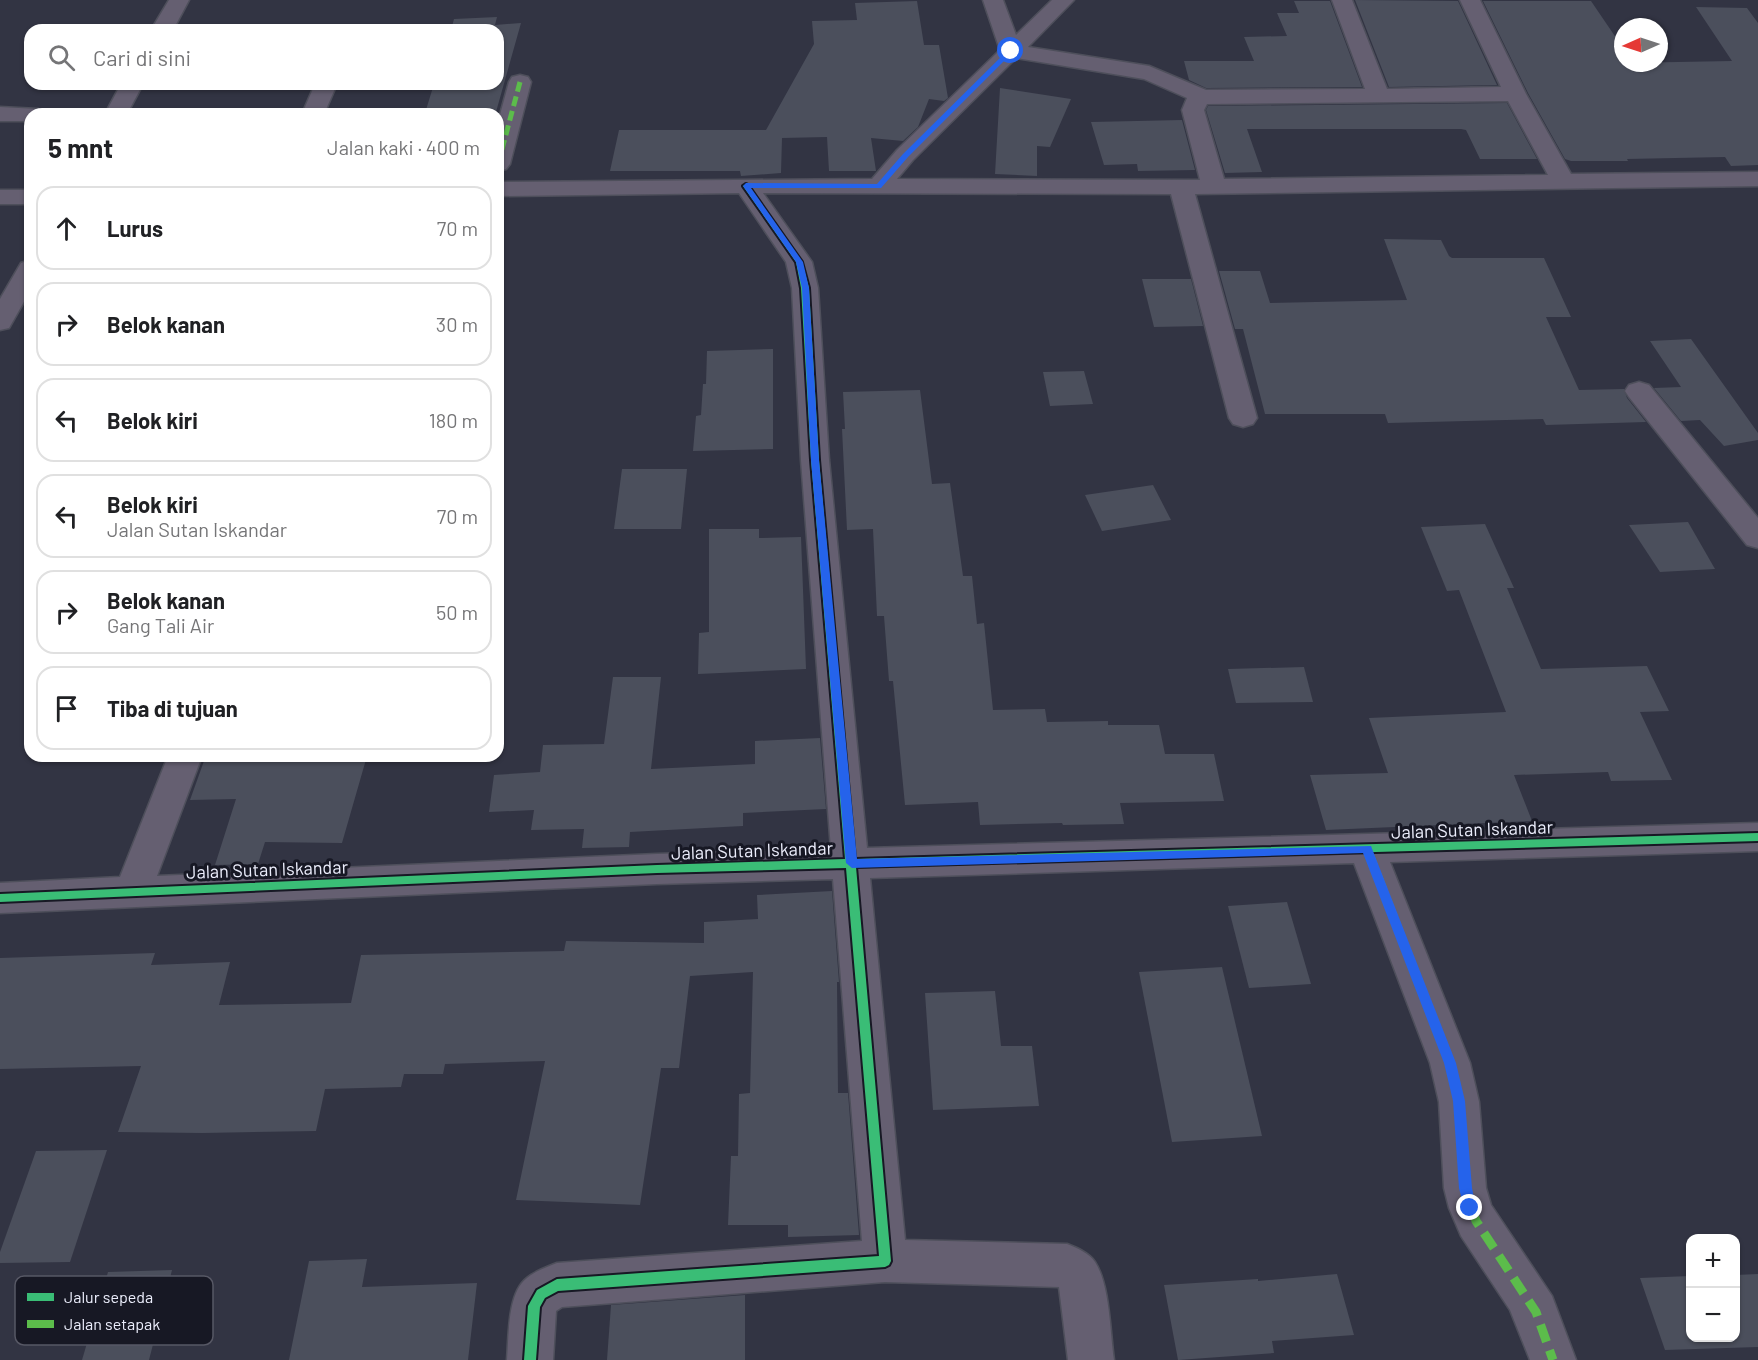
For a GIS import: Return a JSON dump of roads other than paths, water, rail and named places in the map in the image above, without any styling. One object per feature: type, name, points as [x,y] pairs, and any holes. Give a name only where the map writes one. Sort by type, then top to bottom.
[{"type":"street","points":[[165,24],[178,0]]},
{"type":"street","points":[[993,0],[1011,51]]},
{"type":"street","points":[[879,186],[905,155],[1064,0]]},
{"type":"street","points":[[1342,0],[1378,94]]},
{"type":"street","points":[[1470,0],[1515,94],[1563,181]]},
{"type":"street","points":[[1011,51],[1149,74],[1203,97],[1515,94]]},
{"type":"street","points":[[504,142],[520,82]]},
{"type":"street","points":[[119,108],[129,90]]},
{"type":"street","points":[[316,108],[323,90]]},
{"type":"street","points":[[1203,97],[1197,100],[1193,110],[1214,187]]},
{"type":"street","points":[[0,114],[24,114]]},
{"type":"street","points":[[504,189],[746,186],[1181,188],[1758,179]]},
{"type":"street","points":[[746,186],[799,262],[804,281],[815,460],[885,1261]]},
{"type":"street","points":[[1181,188],[1243,418]]},
{"type":"street","points":[[0,197],[24,197]]},
{"type":"street","points":[[0,322],[24,279]]},
{"type":"street","points":[[1639,391],[1758,538]]},
{"type":"street","points":[[133,891],[182,762]]},
{"type":"street","name":"Jalan Sutan Iskandar","points":[[0,898],[633,870],[1758,837]]},
{"type":"street","points":[[1367,849],[1450,1063],[1459,1101],[1465,1188],[1470,1208],[1476,1221],[1536,1312],[1553,1360]]},
{"type":"street","points":[[530,1360],[534,1306],[541,1294],[557,1286],[885,1261],[1067,1266],[1079,1276],[1091,1360]]}]
